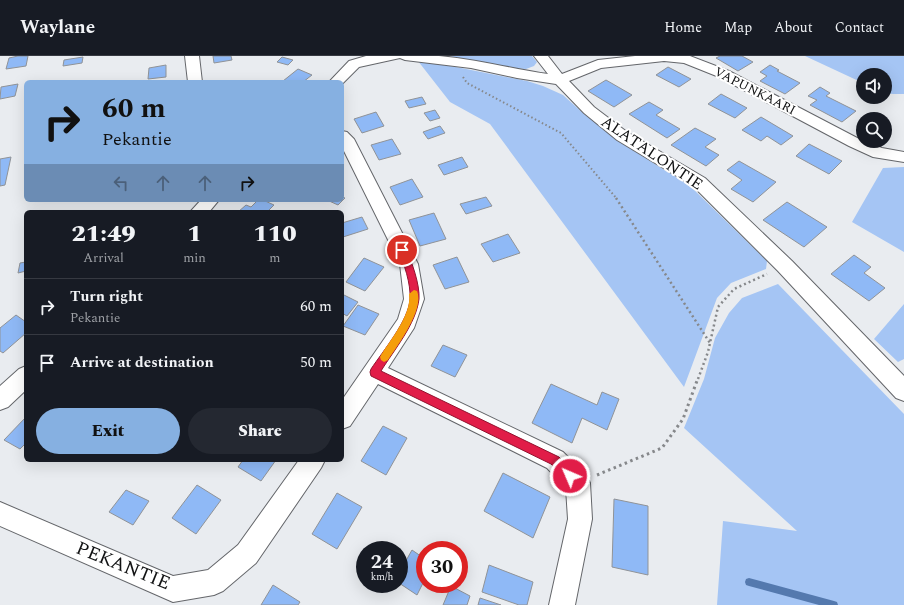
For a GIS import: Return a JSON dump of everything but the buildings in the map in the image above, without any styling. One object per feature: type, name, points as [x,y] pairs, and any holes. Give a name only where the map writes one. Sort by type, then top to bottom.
[{"type":"street","points":[[192,56],[195,80]]},
{"type":"street","points":[[338,80],[354,64],[370,59],[394,56]]},
{"type":"street","points":[[405,56],[454,62],[517,74],[560,80]]},
{"type":"street","points":[[541,56],[560,80]]},
{"type":"street","name":"VAPUNKAARI","points":[[560,80],[598,64],[664,57],[686,59],[724,74],[854,142],[879,153],[904,157]]},
{"type":"street","name":"ALATALONTIE","points":[[560,80],[589,110],[622,136],[699,182],[785,266],[902,386]]},
{"type":"street","points":[[344,138],[409,264],[414,299],[407,322],[375,372],[344,416]]},
{"type":"street","points":[[201,210],[209,202]]},
{"type":"street","points":[[375,372],[555,460],[578,483],[580,519],[562,605]]},
{"type":"street","points":[[0,400],[24,378]]},
{"type":"street","name":"PEKANTIE","points":[[0,514],[173,589],[214,582],[247,554],[312,462]]},
{"type":"path","points":[[454,62],[467,83],[561,133],[616,198],[710,343]]},
{"type":"path","points":[[578,483],[662,448],[683,419],[710,343],[718,307],[734,289],[785,266]]},
{"type":"shaded area","points":[[449,56],[532,56],[537,62],[534,66],[526,69],[511,68]]},
{"type":"shaded area","points":[[805,56],[904,56],[904,94],[892,94],[892,68],[856,68],[856,80]]},
{"type":"shaded area","points":[[418,61],[527,81],[563,95],[584,114],[634,151],[689,185],[767,261],[766,269],[731,283],[717,298],[684,387],[490,124],[450,102]]},
{"type":"shaded area","points":[[904,167],[904,252],[852,222],[883,168]]},
{"type":"shaded area","points":[[778,284],[904,414],[904,605],[717,605],[723,521],[797,531],[684,428],[704,379],[715,338],[729,313],[742,298]]},
{"type":"shaded area","points":[[904,304],[904,359],[898,362],[874,339]]},
{"type":"waterway","points":[[749,582],[834,605]]},
{"type":"slow traffic","points":[[384,357],[407,322],[414,299],[414,294]]},
{"type":"route","points":[[402,250],[409,264],[414,299],[407,322],[375,372],[555,460],[570,476]]}]
